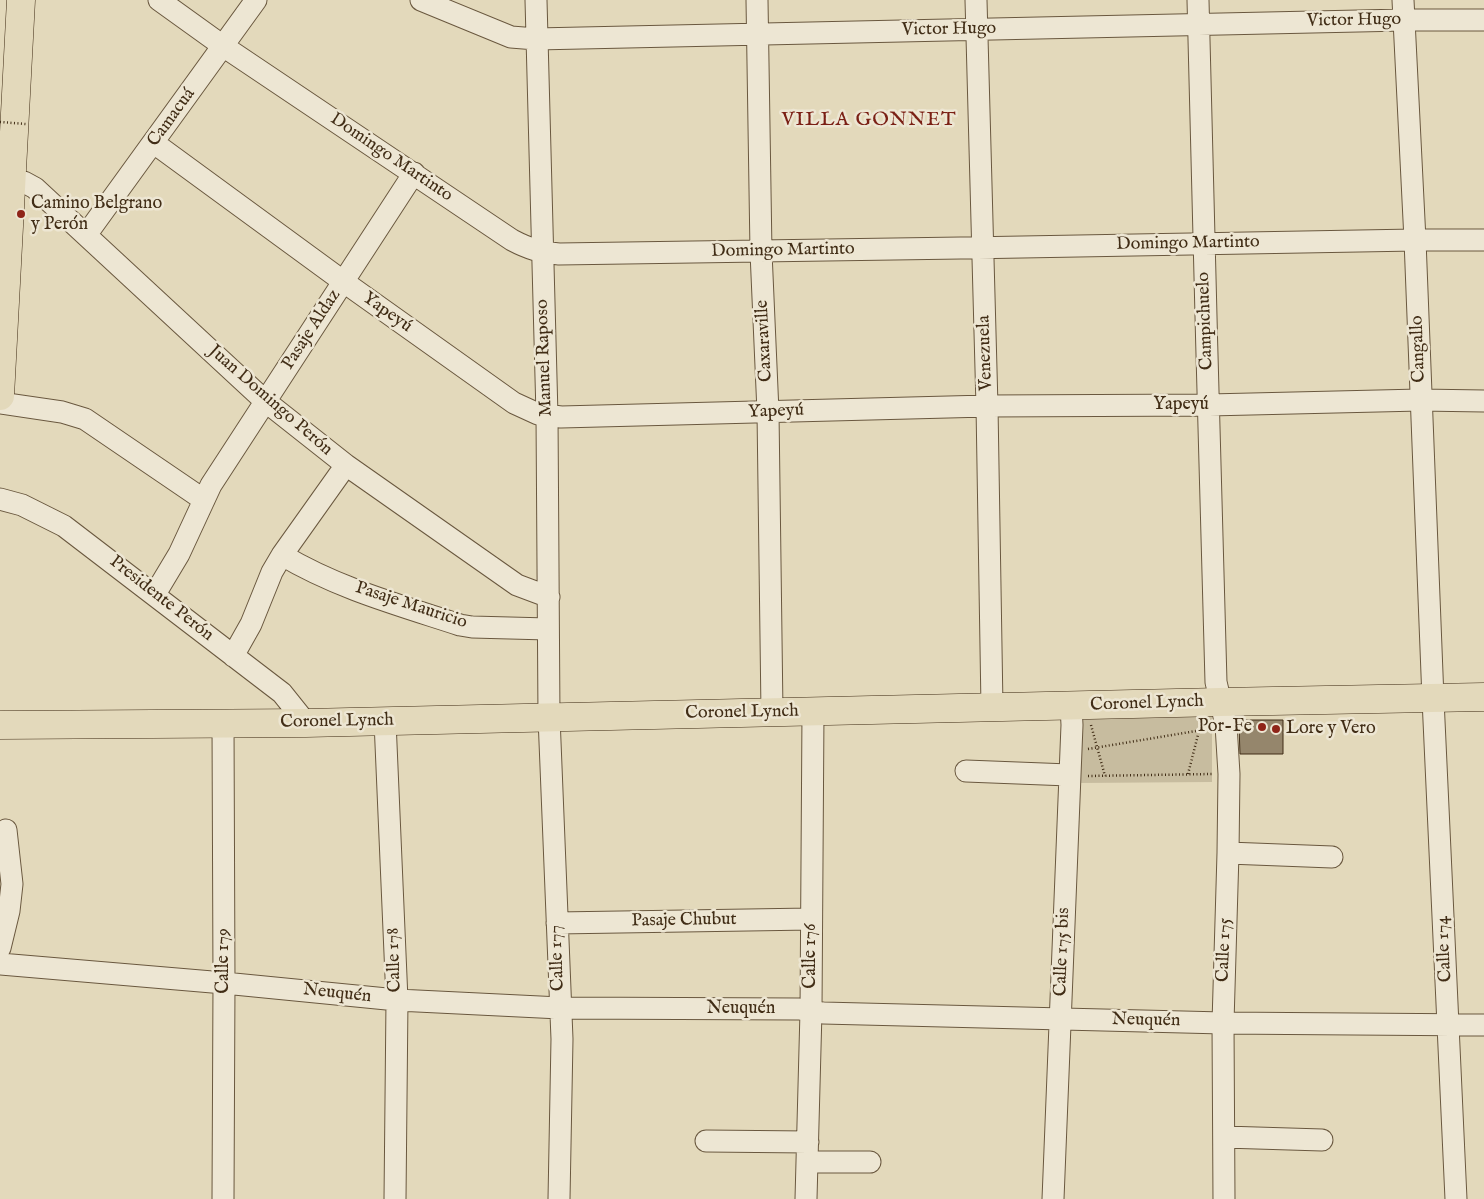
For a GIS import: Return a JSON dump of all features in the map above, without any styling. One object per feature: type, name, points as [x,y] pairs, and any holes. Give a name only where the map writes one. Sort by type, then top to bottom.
[{"type":"main road","points":[[0,396],[8,163],[21,0]]},
{"type":"main road","name":"Coronel Lynch","points":[[0,724],[306,723],[992,707],[1080,706],[1216,709],[1484,697]]},
{"type":"street","name":"Domingo Martinto","points":[[159,0],[223,46],[512,240],[529,249],[542,252],[559,254],[761,252],[1484,240]]},
{"type":"street","name":"Camacuá","points":[[86,235],[256,0]]},
{"type":"street","name":"Victor Hugo","points":[[421,0],[511,37],[536,39],[1199,24],[1403,10],[1484,20]]},
{"type":"street","name":"Manuel Raposo","points":[[536,0],[547,415],[550,716]]},
{"type":"street","name":"Caxaraville","points":[[757,0],[761,252],[768,412],[772,712]]},
{"type":"street","name":"Venezuela","points":[[976,0],[987,406],[992,707]]},
{"type":"street","name":"Campichuelo","points":[[1198,0],[1216,709]]},
{"type":"street","name":"Cangallo","points":[[1403,10],[1415,240],[1433,699]]},
{"type":"street","name":"Yapeyú","points":[[154,143],[514,403],[527,410],[547,415],[560,417],[987,406],[1209,405],[1420,400],[1484,401]]},
{"type":"street","name":"Juan Domingo Perón","points":[[8,163],[24,182],[35,188],[266,401],[346,465],[517,585],[549,597]]},
{"type":"street","name":"Pasaje Aldaz","points":[[155,594],[179,554],[211,485],[414,173]]},
{"type":"street","points":[[0,403],[62,412],[85,419],[204,500]]},
{"type":"street","points":[[233,656],[251,624],[272,572],[282,555],[346,465]]},
{"type":"street","name":"Presidente Perón","points":[[0,499],[22,505],[64,526],[282,693],[306,723]]},
{"type":"street","name":"Pasaje Mauricio","points":[[282,555],[304,568],[381,600],[460,625],[548,629]]},
{"type":"street","name":"Calle 174","points":[[1433,699],[1456,1199]]},
{"type":"street","name":"Calle 175 bis","points":[[1053,1199],[1061,1020],[1078,776],[1072,725],[1080,706]]},
{"type":"street","name":"Calle 175","points":[[1216,709],[1229,774],[1223,1022],[1224,1199]]},
{"type":"street","name":"Calle 176","points":[[806,1199],[812,1011],[813,712]]},
{"type":"street","name":"Calle 177","points":[[550,716],[562,1039],[559,1199]]},
{"type":"street","name":"Calle 178","points":[[385,721],[397,1000],[395,1199]]},
{"type":"street","name":"Calle 179","points":[[223,723],[223,1199]]},
{"type":"street","points":[[966,771],[1078,776]]},
{"type":"street","points":[[0,948],[9,911],[12,884],[6,830]]},
{"type":"street","points":[[1228,852],[1332,856]]},
{"type":"street","name":"Pasaje Chubut","points":[[558,923],[811,919]]},
{"type":"street","name":"Neuquén","points":[[0,964],[397,1000],[560,1008],[799,1009],[823,1013],[1061,1020],[1484,1025]]},
{"type":"street","points":[[1224,1137],[1322,1140]]},
{"type":"street","points":[[706,1141],[807,1152],[870,1162]]},
{"type":"path","points":[[0,122],[26,124]]},
{"type":"path","points":[[1080,706],[1089,720],[1106,776]]},
{"type":"path","points":[[1188,774],[1202,720],[1216,709]]},
{"type":"path","points":[[1088,749],[1198,732],[1216,709]]},
{"type":"path","points":[[1078,776],[1229,774]]},
{"type":"shaded area","points":[[1212,711],[1212,782],[1078,783],[1080,721],[1092,717]]},
{"type":"building","points":[[1243,720],[1283,720],[1283,754],[1240,754],[1239,726]]},
{"type":"place","name":"Camino Belgrano y Perón","points":[[21,214]]},
{"type":"place","name":"Por-Fe","points":[[1262,727]]},
{"type":"place","name":"Lore y Vero","points":[[1276,729]]},
{"type":"district","name":"VILLA GONNET","points":[[869,121]]}]
